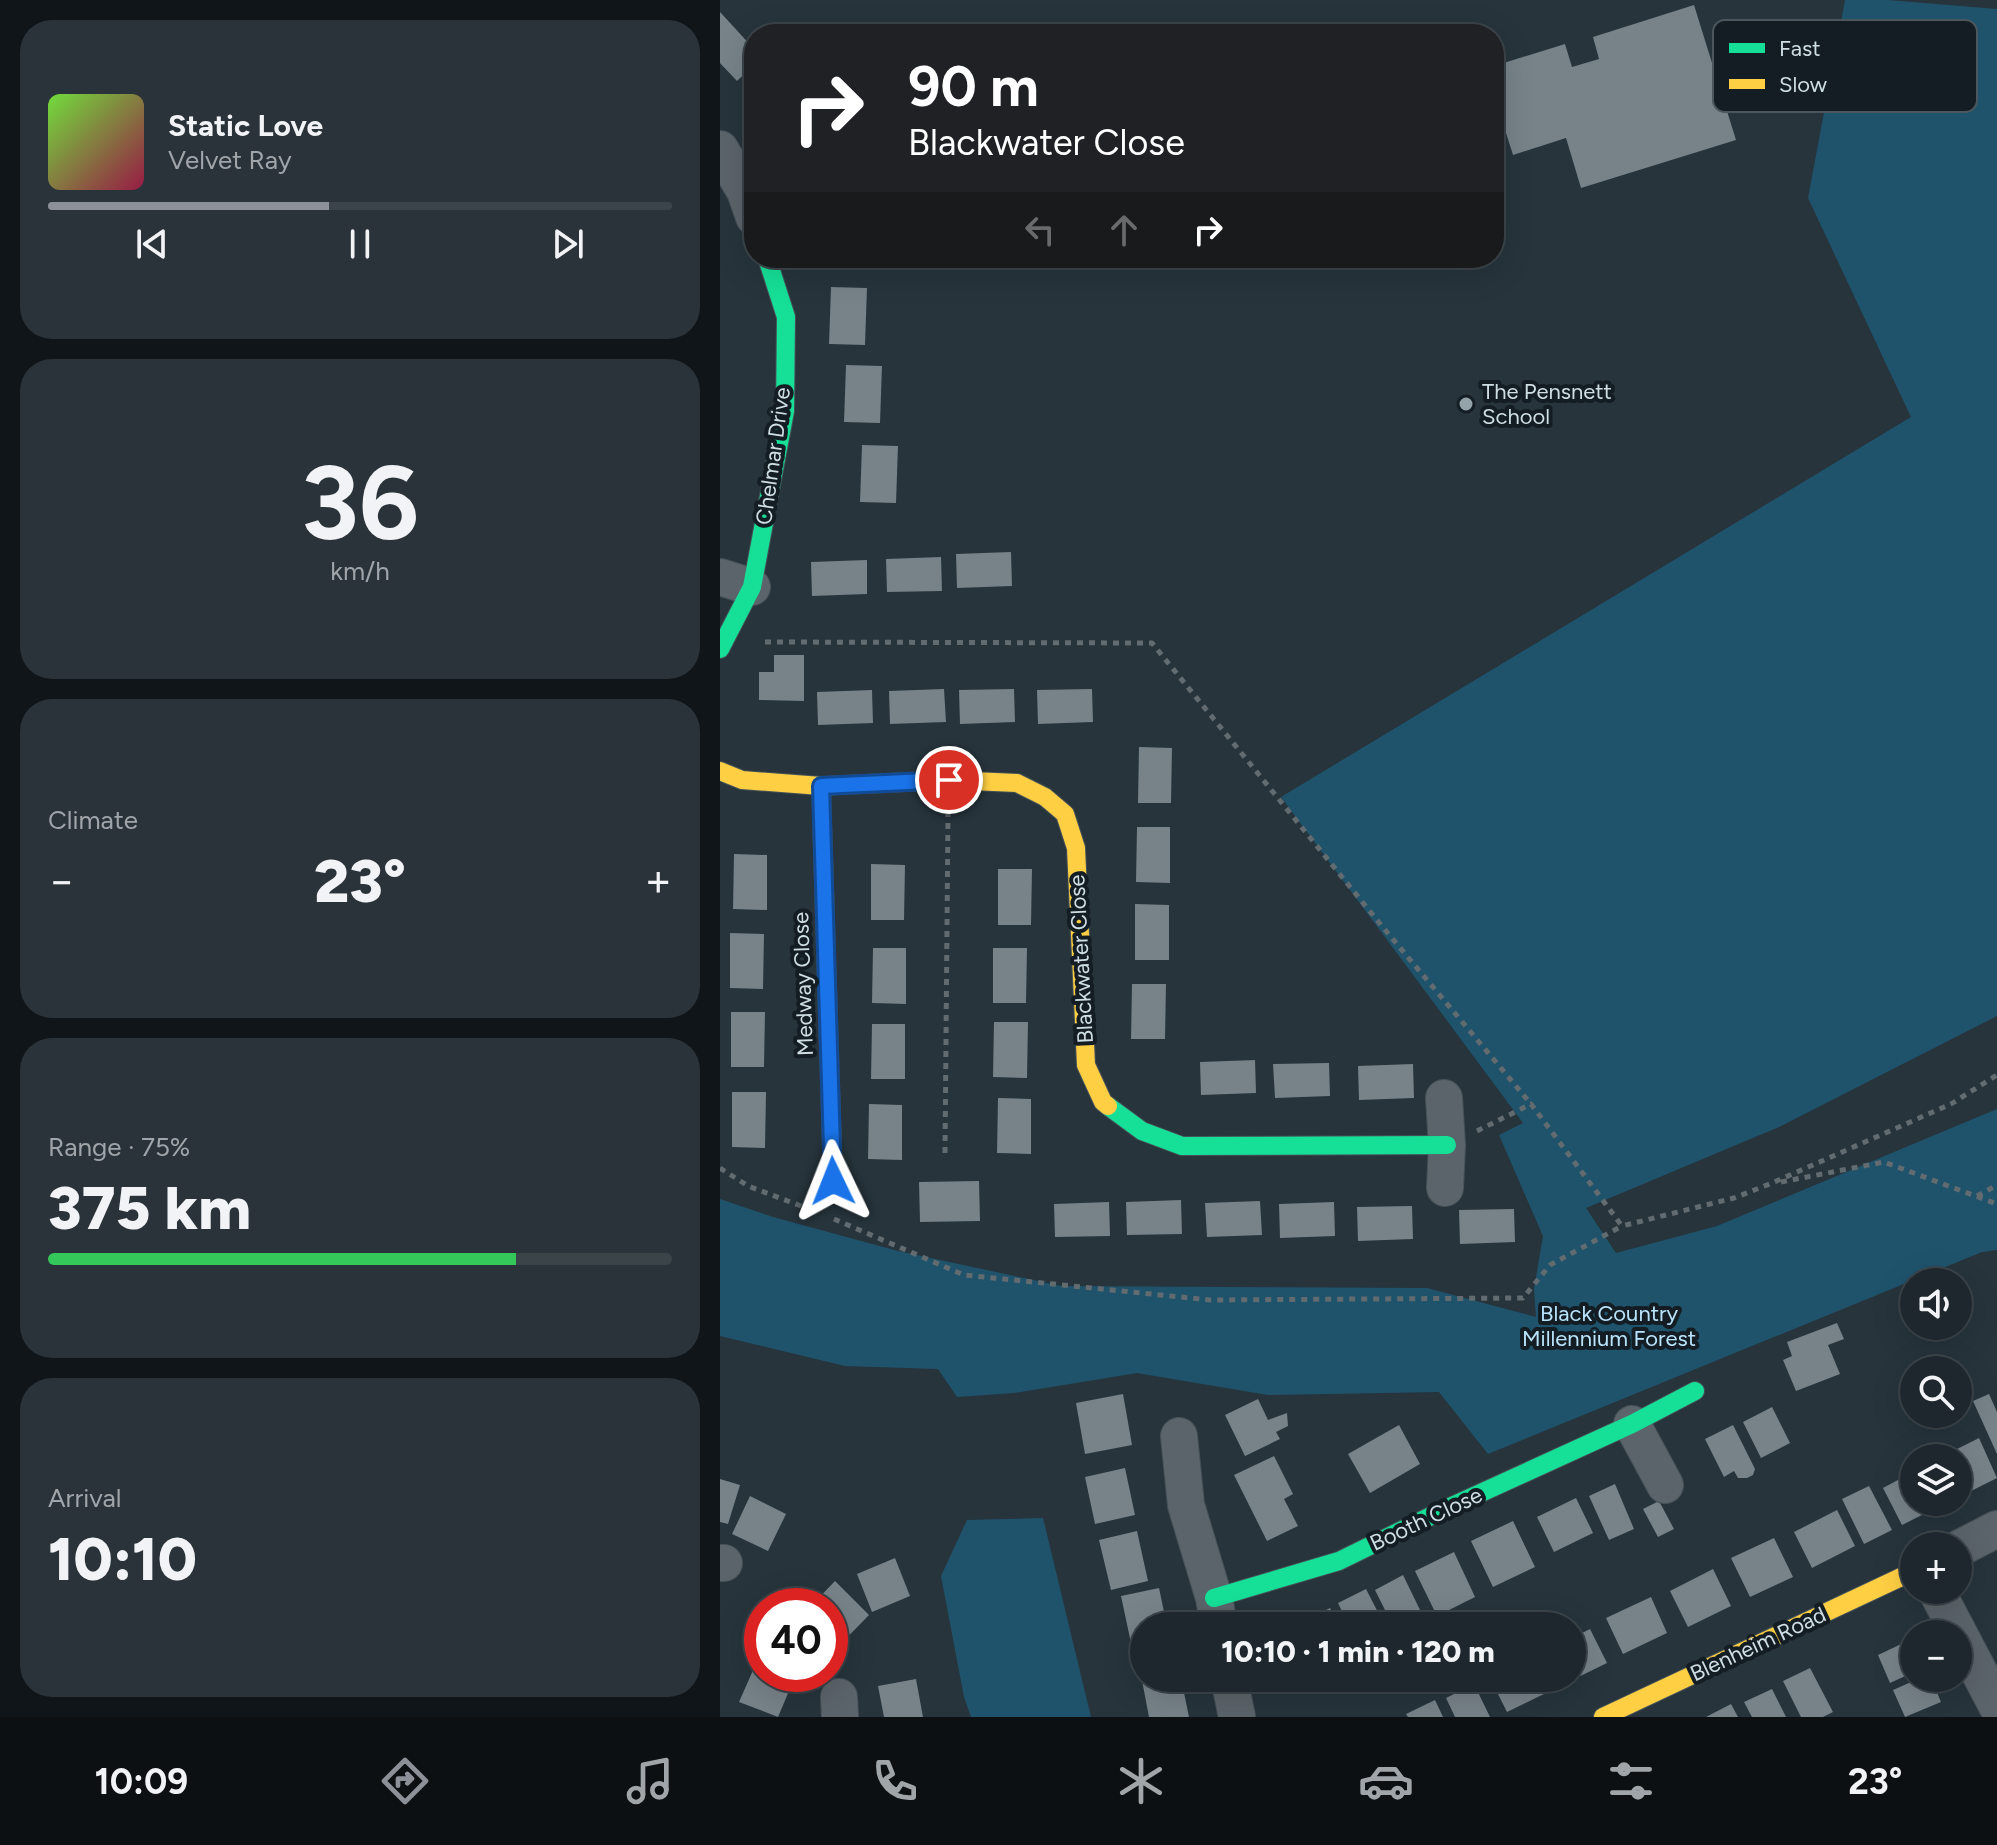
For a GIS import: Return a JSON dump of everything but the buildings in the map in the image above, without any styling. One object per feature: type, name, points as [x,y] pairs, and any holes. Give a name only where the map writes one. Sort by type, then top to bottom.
[{"type":"street","points":[[720,149],[744,189]]},
{"type":"street","name":"Chelmar Drive","points":[[722,645],[736,582],[785,411],[786,317],[770,268]]},
{"type":"street","name":"Blackwater Close","points":[[720,771],[742,780],[821,786],[949,780],[1017,783],[1045,797],[1065,814],[1076,848],[1086,1065],[1103,1102],[1142,1131],[1182,1146],[1445,1124]]},
{"type":"street","name":"Medway Close","points":[[821,786],[833,1181]]},
{"type":"street","points":[[1445,1124],[1445,1188]]},
{"type":"street","name":"Booth Close","points":[[1179,1436],[1186,1505],[1216,1612],[1339,1561],[1632,1424],[1695,1391]]},
{"type":"street","points":[[1632,1424],[1665,1485]]},
{"type":"street","points":[[1972,1542],[1997,1529]]},
{"type":"street","name":"Blenheim Road","points":[[1603,1717],[1900,1578]]},
{"type":"street","points":[[1943,1604],[1997,1706]]},
{"type":"street","points":[[1232,1692],[1237,1717]]},
{"type":"path","points":[[722,645],[1152,643],[1531,1104],[1622,1226]]},
{"type":"path","points":[[945,1153],[949,780]]},
{"type":"path","points":[[833,1181],[832,1218],[964,1275],[1210,1300],[1523,1298],[1550,1265],[1622,1226],[1734,1198],[1772,1183],[1951,1104],[1997,1075]]},
{"type":"path","points":[[1445,1124],[1477,1131],[1531,1104]]},
{"type":"path","points":[[1772,1183],[1884,1162],[1997,1204]]},
{"type":"path","points":[[720,1168],[748,1186],[818,1213]]},
{"type":"path","points":[[1976,1196],[1997,1185]]},
{"type":"green space","name":"Black Country Millennium Forest","points":[[1845,0],[1888,0],[1997,9],[1997,1016],[1779,1127],[1586,1208],[1616,1253],[1717,1226],[1997,1109],[1997,1250],[1982,1252],[1943,1268],[1900,1268],[1900,1286],[1488,1454],[1439,1392],[1268,1395],[1137,1373],[1014,1393],[957,1397],[938,1369],[845,1366],[720,1336],[720,1199],[773,1217],[898,1251],[1061,1286],[1427,1288],[1536,1317],[1534,1289],[1543,1236],[1499,1135],[1523,1123],[1281,797],[1911,417],[1808,198],[1824,112],[1977,112],[1977,20],[1841,20]]},
{"type":"green space","points":[[1043,1518],[1091,1717],[971,1717],[964,1697],[941,1576],[967,1520]]},
{"type":"traffic: fast","points":[[720,649],[752,587],[785,411],[786,317],[770,268]]},
{"type":"traffic: fast","points":[[821,786],[833,1181]]},
{"type":"traffic: fast","points":[[1108,1106],[1142,1131],[1182,1146],[1447,1145]]},
{"type":"traffic: fast","points":[[1214,1598],[1339,1561],[1632,1424],[1695,1391]]},
{"type":"traffic: slow","points":[[720,771],[742,780],[821,786],[949,780],[1017,783],[1045,797],[1065,814],[1076,848],[1086,1065],[1103,1102],[1108,1106]]},
{"type":"traffic: slow","points":[[1603,1717],[1900,1578]]},
{"type":"place","name":"The Pensnett School","points":[[1466,404]]},
{"type":"route","points":[[833,1181],[821,786],[949,780]]}]
